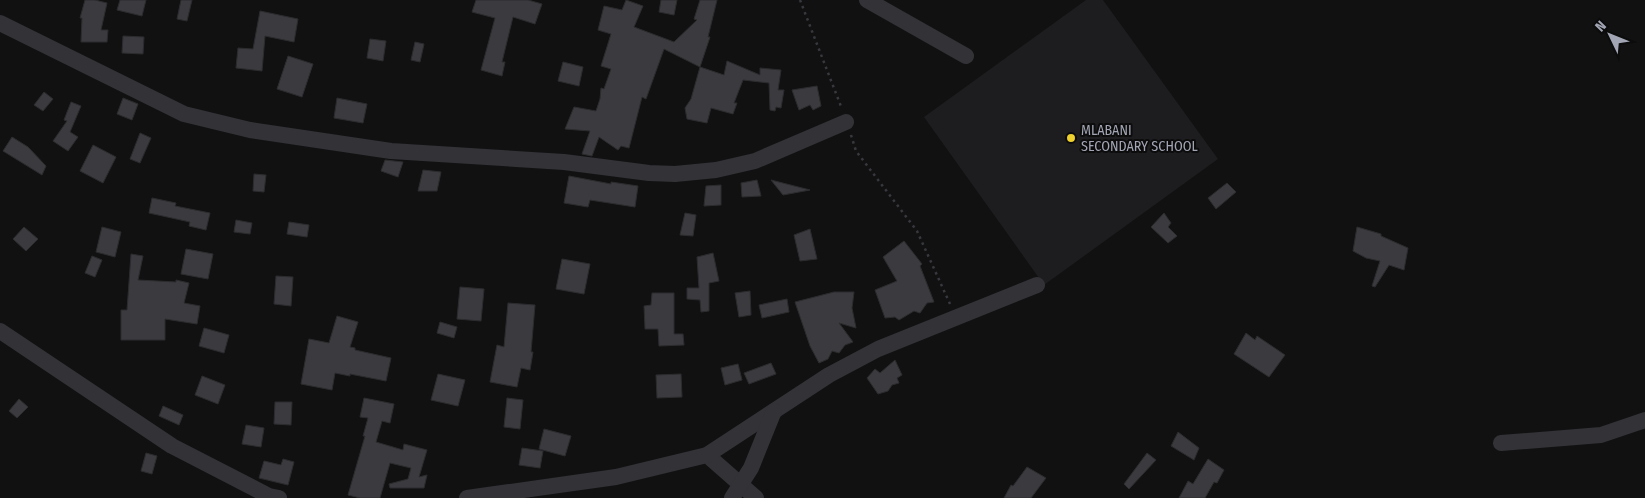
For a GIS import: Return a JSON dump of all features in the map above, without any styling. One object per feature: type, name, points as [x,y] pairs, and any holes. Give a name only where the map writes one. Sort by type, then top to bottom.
[{"type":"street","points":[[867,0],[966,56]]},
{"type":"street","points":[[0,23],[184,114],[250,130],[390,151],[564,162],[649,173],[676,174],[716,170],[755,160],[846,122]]},
{"type":"street","points":[[467,498],[616,477],[707,455],[829,376],[878,349],[1037,285]]},
{"type":"street","points":[[0,331],[172,446],[269,496],[279,498]]},
{"type":"street","points":[[736,492],[751,468],[774,411]]},
{"type":"street","points":[[1501,443],[1601,436],[1645,420]]},
{"type":"street","points":[[707,455],[736,492],[756,498]]},
{"type":"path","points":[[800,0],[856,150],[917,231],[955,317]]},
{"type":"shaded area","name":"MLABANI SECONDARY SCHOOL","points":[[1086,0],[1103,0],[1218,159],[1044,285],[924,117]]},
{"type":"building","points":[[85,0],[107,3],[101,30],[108,30],[107,42],[81,42],[82,18],[80,18]]},
{"type":"building","points":[[120,0],[146,0],[142,16],[117,10]]},
{"type":"building","points":[[181,0],[192,0],[187,21],[177,19]]},
{"type":"building","points":[[476,0],[528,0],[542,4],[535,24],[513,17],[502,62],[505,62],[502,76],[481,70],[495,18],[472,12]]},
{"type":"building","points":[[626,0],[643,6],[634,27],[674,42],[697,20],[694,19],[700,0],[717,0],[708,37],[710,37],[700,67],[664,49],[646,99],[642,97],[629,148],[621,146],[618,150],[599,137],[592,156],[582,154],[590,131],[565,129],[574,107],[596,111],[601,88],[604,89],[611,69],[601,66],[611,34],[598,30],[604,6],[622,10]]},
{"type":"building","points":[[661,0],[677,0],[674,15],[659,12]]},
{"type":"building","points":[[260,11],[298,19],[294,42],[265,36],[262,71],[236,68],[238,48],[253,49]]},
{"type":"building","points":[[123,36],[144,37],[143,54],[122,53]]},
{"type":"building","points":[[370,39],[386,41],[383,61],[367,58]]},
{"type":"building","points":[[415,42],[424,44],[420,62],[411,60]]},
{"type":"building","points":[[288,56],[313,64],[302,97],[277,89]]},
{"type":"building","points":[[727,61],[760,75],[760,68],[781,70],[778,90],[784,90],[781,108],[776,107],[775,111],[770,110],[769,83],[743,80],[734,103],[737,103],[733,114],[711,108],[707,123],[687,119],[685,108],[691,99],[700,67],[724,75]]},
{"type":"building","points":[[563,62],[583,67],[579,86],[558,81]]},
{"type":"building","points":[[817,86],[821,106],[813,110],[810,105],[799,110],[792,90]]},
{"type":"building","points":[[44,92],[53,99],[43,111],[34,105]]},
{"type":"building","points":[[123,98],[138,104],[132,120],[117,114]]},
{"type":"building","points":[[337,98],[367,104],[363,123],[334,118]]},
{"type":"building","points":[[71,102],[81,106],[70,132],[78,137],[68,151],[53,141],[67,121],[64,120]]},
{"type":"building","points":[[140,133],[151,138],[140,163],[130,159]]},
{"type":"building","points":[[12,137],[28,147],[46,166],[42,175],[3,151]]},
{"type":"building","points":[[93,145],[116,157],[103,183],[80,171]]},
{"type":"building","points":[[385,160],[403,162],[398,177],[381,171]]},
{"type":"building","points":[[423,170],[441,172],[437,191],[418,191]]},
{"type":"building","points":[[254,174],[266,175],[264,192],[253,191]]},
{"type":"building","points":[[569,176],[611,184],[611,182],[638,186],[635,207],[590,200],[588,207],[564,203]]},
{"type":"building","points":[[757,180],[761,196],[742,197],[741,183]]},
{"type":"building","points":[[771,180],[810,190],[783,195]]},
{"type":"building","points":[[1227,183],[1236,192],[1216,209],[1208,198]]},
{"type":"building","points":[[721,185],[721,205],[704,206],[706,186]]},
{"type":"building","points":[[152,198],[176,203],[175,206],[210,213],[206,230],[189,226],[190,222],[149,213]]},
{"type":"building","points":[[685,213],[696,215],[693,236],[680,235]]},
{"type":"building","points":[[1164,213],[1171,223],[1168,227],[1177,236],[1168,243],[1151,227]]},
{"type":"building","points":[[236,220],[252,223],[250,234],[234,232]]},
{"type":"building","points":[[289,222],[309,225],[307,237],[287,234]]},
{"type":"building","points":[[24,227],[38,239],[26,251],[13,239]]},
{"type":"building","points":[[102,227],[121,232],[115,257],[96,252]]},
{"type":"building","points":[[1357,227],[1381,234],[1381,236],[1408,248],[1404,270],[1389,265],[1375,287],[1372,286],[1380,261],[1366,258],[1353,251]]},
{"type":"building","points":[[810,229],[817,259],[800,261],[794,235]]},
{"type":"building","points":[[904,241],[922,264],[920,266],[934,302],[927,303],[920,313],[914,311],[899,320],[895,317],[885,318],[875,290],[897,281],[883,257]]},
{"type":"building","points":[[186,249],[213,254],[208,279],[181,274]]},
{"type":"building","points":[[713,253],[719,281],[709,283],[709,311],[701,312],[700,300],[687,299],[687,288],[699,288],[697,257]]},
{"type":"building","points":[[131,254],[143,256],[138,280],[176,282],[176,280],[189,283],[184,303],[200,306],[197,324],[165,319],[165,340],[121,340],[121,310],[127,310]]},
{"type":"building","points":[[92,256],[102,260],[95,277],[85,273]]},
{"type":"building","points":[[562,259],[590,264],[584,294],[556,289]]},
{"type":"building","points":[[276,276],[293,277],[291,306],[274,304]]},
{"type":"building","points":[[460,287],[484,289],[481,321],[457,319]]},
{"type":"building","points":[[750,291],[751,315],[739,317],[735,293]]},
{"type":"building","points":[[834,292],[854,292],[852,308],[856,328],[839,323],[853,342],[845,345],[839,353],[832,351],[828,359],[819,363],[810,346],[795,302]]},
{"type":"building","points":[[652,293],[674,293],[674,334],[683,334],[684,345],[659,346],[658,329],[645,329],[644,306],[651,305]]},
{"type":"building","points":[[787,299],[789,312],[762,318],[759,305]]},
{"type":"building","points":[[508,303],[535,305],[531,352],[533,352],[530,370],[521,368],[517,387],[490,382],[497,345],[504,347]]},
{"type":"building","points":[[337,316],[358,322],[350,347],[355,348],[355,350],[391,358],[386,381],[335,373],[332,390],[301,384],[309,339],[329,343]]},
{"type":"building","points":[[440,322],[457,327],[454,338],[437,333]]},
{"type":"building","points":[[204,328],[229,335],[224,353],[199,346]]},
{"type":"building","points":[[1246,333],[1255,340],[1257,336],[1285,355],[1269,377],[1234,354]]},
{"type":"building","points":[[895,360],[902,375],[897,378],[899,383],[892,385],[888,391],[878,394],[867,378],[875,369],[880,373]]},
{"type":"building","points":[[771,363],[776,374],[749,384],[744,373]]},
{"type":"building","points":[[738,364],[742,380],[725,385],[721,368]]},
{"type":"building","points":[[438,374],[465,380],[458,406],[431,400]]},
{"type":"building","points":[[681,374],[682,397],[657,398],[656,375]]},
{"type":"building","points":[[202,376],[225,385],[218,404],[195,395]]},
{"type":"building","points":[[364,398],[394,404],[390,423],[382,421],[376,442],[403,450],[404,444],[427,450],[419,477],[427,475],[424,488],[390,488],[389,484],[408,479],[411,468],[390,463],[380,498],[360,498],[348,495],[365,436],[363,436],[368,418],[360,417]]},
{"type":"building","points":[[507,398],[523,400],[520,429],[504,427]]},
{"type":"building","points":[[19,399],[28,407],[17,418],[9,411]]},
{"type":"building","points":[[275,402],[292,402],[291,425],[274,424]]},
{"type":"building","points":[[163,406],[183,415],[179,425],[159,416]]},
{"type":"building","points":[[246,425],[264,428],[261,447],[242,444]]},
{"type":"building","points":[[544,429],[571,436],[565,456],[539,449]]},
{"type":"building","points":[[1178,432],[1199,448],[1194,460],[1171,446]]},
{"type":"building","points":[[522,448],[543,451],[540,468],[519,465]]},
{"type":"building","points":[[146,453],[157,456],[152,474],[141,471]]},
{"type":"building","points":[[1147,453],[1156,460],[1129,489],[1124,484]]},
{"type":"building","points":[[283,459],[294,462],[288,485],[259,478],[264,461],[281,465]]},
{"type":"building","points":[[1208,459],[1224,470],[1217,483],[1214,482],[1205,498],[1179,498],[1188,481],[1193,484]]},
{"type":"building","points":[[1027,467],[1046,478],[1031,498],[1004,498],[1011,485],[1013,486]]},
{"type":"place","name":"MLABANI SECONDARY SCHOOL","points":[[1071,138]]}]
